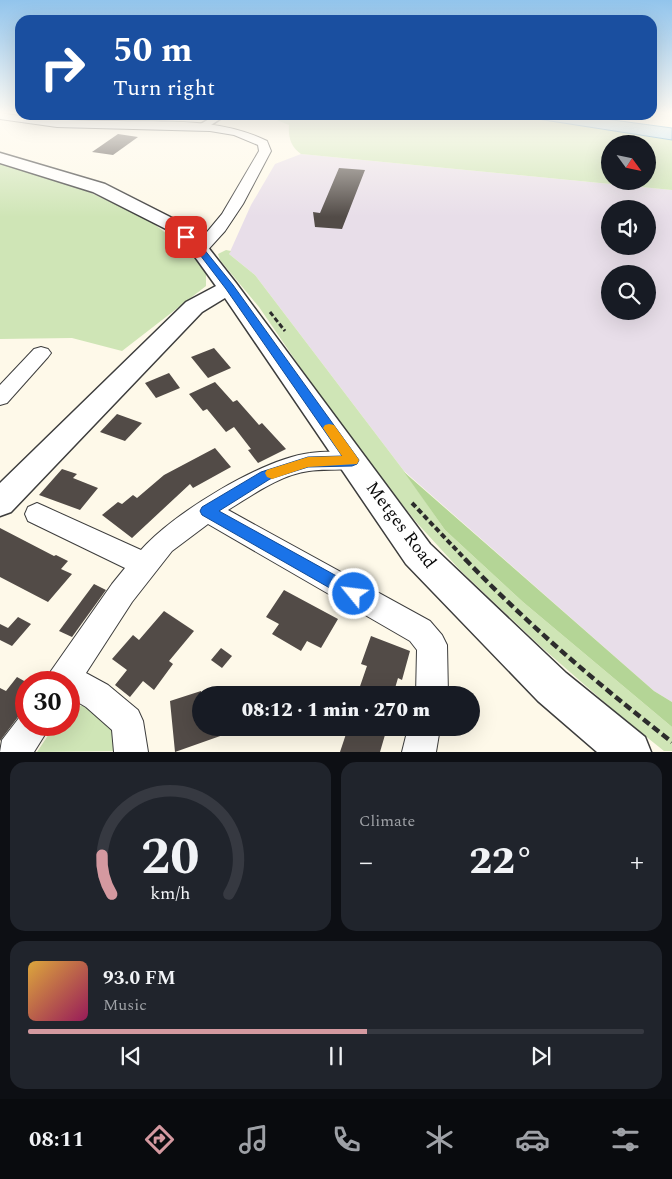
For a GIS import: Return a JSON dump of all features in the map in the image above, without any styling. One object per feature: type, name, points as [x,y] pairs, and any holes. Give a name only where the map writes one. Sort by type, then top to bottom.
[{"type":"street","points":[[200,250],[215,236],[251,179],[265,151],[263,147]]},
{"type":"street","name":"Metges Road","points":[[0,158],[99,188],[172,224],[200,250],[229,287],[418,554],[552,687],[630,752]]},
{"type":"street","points":[[0,503],[194,307],[229,287]]},
{"type":"street","points":[[0,398],[41,353]]},
{"type":"street","points":[[69,671],[122,594],[163,543],[207,511],[266,476],[308,462],[352,460]]},
{"type":"street","points":[[207,511],[420,631],[432,645],[432,686]]},
{"type":"street","points":[[37,514],[146,565]]},
{"type":"street","points":[[80,688],[97,696],[127,721],[132,748],[131,752]]},
{"type":"street","points":[[14,752],[25,736]]},
{"type":"street","points":[[419,752],[422,736]]},
{"type":"path","points":[[264,304],[290,339]]},
{"type":"path","points":[[408,499],[461,556],[527,620],[615,697],[672,742]]},
{"type":"shaded area","points":[[301,154],[601,183],[601,190],[656,190],[656,188],[672,190],[672,702],[654,691],[404,471],[255,275],[229,254],[251,205],[275,164]]},
{"type":"green space","points":[[294,147],[601,147],[601,183],[301,154]]},
{"type":"green space","points":[[656,147],[672,147],[672,190],[656,188]]},
{"type":"green space","points":[[0,163],[76,186],[149,220],[190,252],[206,274],[206,286],[122,351],[72,338],[0,339]]},
{"type":"green space","points":[[226,250],[231,251],[229,254],[255,275],[404,471],[445,530],[523,602],[672,727],[672,751],[664,751],[618,714],[539,645],[460,570],[417,523],[348,437],[259,307],[220,260],[218,254]]},
{"type":"green space","points":[[404,472],[654,691],[672,702],[672,727],[523,602],[445,530]]},
{"type":"green space","points":[[83,705],[120,731],[121,751],[37,752],[48,736],[80,736],[80,706]]},
{"type":"building","points":[[99,147],[124,147],[113,155],[92,152]]},
{"type":"building","points":[[339,168],[365,170],[342,229],[315,227],[313,212],[320,213]]},
{"type":"building","points":[[214,348],[231,368],[208,378],[191,357]]},
{"type":"building","points":[[169,373],[180,388],[156,398],[145,383]]},
{"type":"building","points":[[215,382],[233,402],[237,400],[259,425],[262,423],[286,449],[258,463],[248,450],[251,449],[234,427],[226,432],[207,409],[203,411],[189,394]]},
{"type":"building","points":[[117,414],[142,423],[125,441],[100,432]]},
{"type":"building","points":[[215,448],[231,467],[193,488],[190,484],[132,538],[102,515],[118,502],[122,504],[133,495],[137,498],[164,475]]},
{"type":"building","points":[[62,469],[77,474],[73,478],[98,488],[80,510],[39,495]]},
{"type":"building","points":[[0,528],[54,556],[56,555],[68,561],[61,569],[72,574],[48,602],[0,577]]},
{"type":"building","points":[[94,584],[106,590],[72,637],[59,631]]},
{"type":"building","points":[[284,590],[338,619],[321,648],[307,641],[301,651],[272,634],[279,624],[266,617]]},
{"type":"building","points":[[164,611],[194,631],[169,661],[173,664],[154,690],[143,681],[130,697],[115,685],[127,670],[112,659],[133,635],[139,640]]},
{"type":"building","points":[[18,617],[31,624],[12,646],[0,640],[0,624],[8,628]]},
{"type":"building","points":[[371,636],[410,651],[402,680],[398,678],[396,686],[360,686],[367,666],[361,664]]},
{"type":"building","points":[[221,648],[232,656],[222,668],[211,660]]},
{"type":"building","points":[[15,680],[15,721],[0,741],[0,688],[6,691]]},
{"type":"building","points":[[192,694],[192,736],[220,736],[175,752],[170,701]]},
{"type":"building","points":[[345,736],[385,736],[380,752],[340,752]]},
{"type":"slow traffic","points":[[272,473],[308,462],[352,460],[329,428]]},
{"type":"route","points":[[186,237],[200,250],[229,287],[352,460],[308,462],[266,476],[207,511],[354,594]]}]
